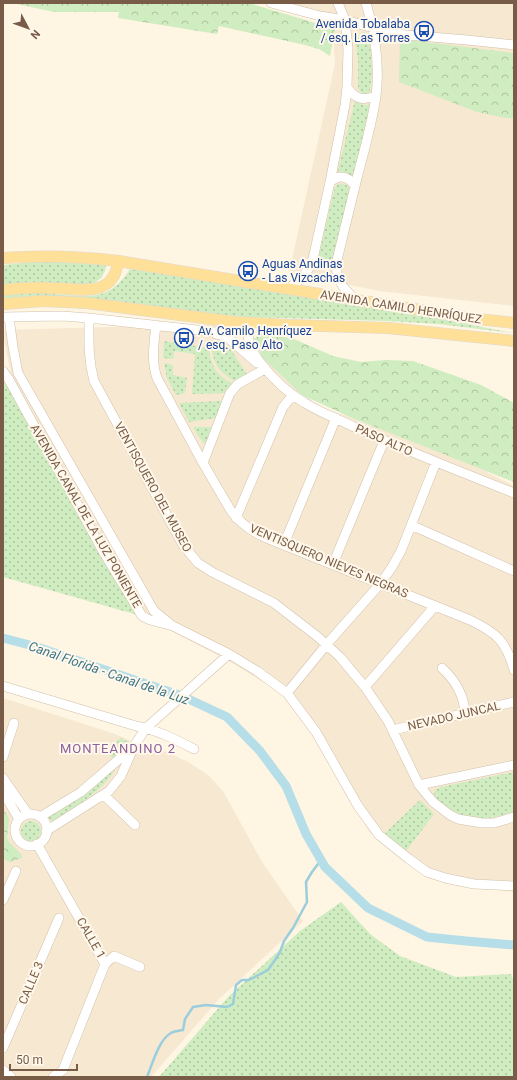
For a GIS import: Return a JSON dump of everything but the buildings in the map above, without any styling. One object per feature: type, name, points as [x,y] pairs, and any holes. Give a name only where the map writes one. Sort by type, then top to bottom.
[{"type":"main road","name":"AVENIDA CAMILO HENRÍQUEZ","points":[[3,258],[55,256],[118,261],[356,300],[478,319],[514,323]]},
{"type":"main road","points":[[3,290],[28,288],[97,289],[106,285],[113,278],[118,261]]},
{"type":"main road","name":"AVENIDA CAMILO HENRÍQUEZ","points":[[3,304],[43,301],[87,303],[214,320],[254,327],[388,328],[514,340]]},
{"type":"street","points":[[271,3],[320,16],[345,20],[405,35],[514,45]]},
{"type":"street","points":[[287,289],[303,278],[313,259],[345,105],[348,49],[345,20],[338,3]]},
{"type":"street","points":[[356,300],[341,284],[336,270],[337,260],[369,133],[376,96],[376,56],[372,27],[366,3]]},
{"type":"street","points":[[347,87],[352,95],[361,99],[376,96]]},
{"type":"street","points":[[330,182],[335,178],[343,177],[351,180],[355,186]]},
{"type":"street","points":[[173,626],[154,611],[18,374],[6,317],[62,316],[215,332],[254,327]]},
{"type":"street","name":"VENTISQUERO DEL MUSEO","points":[[89,318],[88,355],[94,381],[183,545],[198,563],[226,580],[274,603],[318,636],[340,656],[366,687],[394,730],[420,785],[433,802],[458,819],[482,823],[494,823],[514,817]]},
{"type":"street","name":"VENTISQUERO NIEVES NEGRAS","points":[[156,325],[153,361],[157,378],[203,463],[236,518],[250,530],[470,620],[488,629],[500,640],[509,652],[514,670]]},
{"type":"street","name":"PASO ALTO","points":[[254,327],[248,337],[252,350],[273,379],[293,396],[314,408],[384,441],[514,493]]},
{"type":"street","name":"PASO ALTO","points":[[203,330],[227,338],[265,368]]},
{"type":"street","points":[[203,463],[230,393],[238,384],[265,368]]},
{"type":"street","name":"AVENIDA CANAL DE LA LUZ PONIENTE","points":[[3,371],[12,384],[104,553],[142,616],[150,620],[173,626],[229,654],[257,671],[287,693],[316,732],[358,806],[380,836],[427,872],[445,878],[474,884],[514,886]]},
{"type":"street","points":[[236,518],[283,407],[293,396]]},
{"type":"street","points":[[284,544],[336,418]]},
{"type":"street","points":[[333,564],[384,441]]},
{"type":"street","points":[[287,693],[327,644],[381,583],[392,567],[401,551],[436,462]]},
{"type":"street","points":[[411,525],[514,571]]},
{"type":"street","points":[[366,687],[435,606]]},
{"type":"street","points":[[46,831],[109,791],[121,776],[134,746],[146,728],[229,654]]},
{"type":"street","points":[[442,668],[450,675],[461,693],[465,705],[465,714]]},
{"type":"street","points":[[3,686],[146,728],[170,737],[194,749]]},
{"type":"street","name":"NEVADO JUNCAL","points":[[394,730],[514,702]]},
{"type":"street","points":[[3,757],[14,723]]},
{"type":"street","points":[[40,817],[81,792],[134,746]]},
{"type":"street","points":[[420,785],[514,765]]},
{"type":"street","points":[[3,778],[28,814]]},
{"type":"street","points":[[3,792],[19,818]]},
{"type":"street","points":[[104,795],[136,825]]},
{"type":"street","points":[[28,814],[34,814],[40,817],[45,823],[46,831],[42,841],[31,846],[20,841],[16,836],[15,830],[19,818],[28,814]]},
{"type":"street","name":"CALLE 1","points":[[37,844],[105,964],[63,1070],[53,1077]]},
{"type":"street","points":[[3,900],[16,871]]},
{"type":"street","name":"CALLE 3","points":[[3,1048],[59,918]]},
{"type":"street","points":[[105,964],[114,956],[140,967]]},
{"type":"street","points":[[3,1070],[11,1077]]},
{"type":"shaded area","points":[[263,3],[514,3],[514,306],[380,291],[289,273],[335,64],[333,24]]},
{"type":"shaded area","points":[[219,324],[286,375],[318,407],[422,439],[514,486],[514,892],[430,879],[370,833],[328,756],[287,697],[229,661],[146,618],[13,384],[3,335],[3,330]]},
{"type":"shaded area","points":[[3,698],[115,734],[156,752],[165,751],[188,762],[208,775],[223,791],[262,862],[303,921],[219,999],[151,1077],[3,1077]]},
{"type":"green space","points":[[12,3],[249,3],[335,29],[330,56],[319,49],[305,45],[219,26],[217,34],[118,18],[119,12],[54,12]]},
{"type":"green space","points":[[363,32],[366,33],[370,42],[371,50],[372,77],[369,94],[361,93],[358,88],[358,61],[356,44]]},
{"type":"green space","points":[[400,39],[514,53],[514,118],[506,118],[477,112],[399,82]]},
{"type":"green space","points":[[355,100],[362,105],[372,104],[353,178],[337,175]]},
{"type":"green space","points":[[338,184],[346,185],[351,191],[332,267],[317,263],[335,187]]},
{"type":"green space","points":[[42,261],[106,265],[105,271],[101,278],[94,283],[80,285],[3,286],[3,265]]},
{"type":"green space","points":[[130,269],[406,312],[513,333],[438,324],[245,317],[50,296],[3,298],[3,295],[33,293],[82,296],[98,295],[116,286]]},
{"type":"green space","points":[[261,333],[294,339],[333,356],[361,362],[386,360],[413,361],[481,385],[514,403],[514,482],[350,417],[302,395],[262,357],[254,339]]},
{"type":"green space","points":[[164,341],[208,348],[213,366],[219,374],[234,385],[226,393],[192,394],[195,354],[174,351],[173,359],[163,358]]},
{"type":"green space","points":[[211,348],[230,348],[247,375],[236,382],[221,372],[216,365]]},
{"type":"green space","points":[[164,363],[173,365],[173,375],[187,378],[185,393],[176,395],[167,378]]},
{"type":"green space","points":[[3,375],[138,615],[3,577]]},
{"type":"green space","points":[[223,401],[216,418],[189,422],[179,403]]},
{"type":"green space","points":[[193,427],[212,427],[205,444],[198,436]]},
{"type":"green space","points":[[120,738],[130,742],[115,759],[108,754]]},
{"type":"green space","points":[[115,769],[110,777],[96,792],[52,821],[49,819],[49,816],[83,795]]},
{"type":"green space","points":[[514,772],[514,812],[492,818],[474,818],[458,814],[444,806],[434,794],[435,790],[441,787]]},
{"type":"green space","points":[[420,800],[434,814],[406,851],[385,833]]},
{"type":"green space","points":[[3,807],[9,819],[7,837],[9,842],[21,854],[22,858],[10,862],[3,859]]},
{"type":"green space","points":[[31,821],[38,824],[41,831],[38,838],[31,841],[24,838],[21,831],[24,824]]},
{"type":"green space","points":[[341,902],[370,934],[400,956],[456,977],[511,974],[514,982],[514,1077],[159,1077],[228,997],[300,931]]},
{"type":"waterway","name":"Canal Florida - Canal de la Luz","points":[[3,638],[37,647],[182,696],[227,717],[260,751],[286,786],[306,834],[325,867],[368,908],[427,937],[514,945]]},
{"type":"waterway","points":[[147,1077],[159,1046],[172,1032],[183,1030],[185,1019],[193,1007],[206,1005],[227,1007],[233,1004],[236,985],[242,980],[249,980],[268,970],[280,952],[284,941],[307,902],[306,882],[318,864],[322,862]]},
{"type":"place","name":"Avenida Tobalaba / esq. Las Torres","points":[[424,31]]},
{"type":"place","name":"Aguas Andinas - Las Vizcachas","points":[[248,271]]},
{"type":"place","name":"Av. Camilo Henríquez / esq. Paso Alto","points":[[184,338]]},
{"type":"district","name":"MONTEANDINO 2","points":[[118,748]]}]
